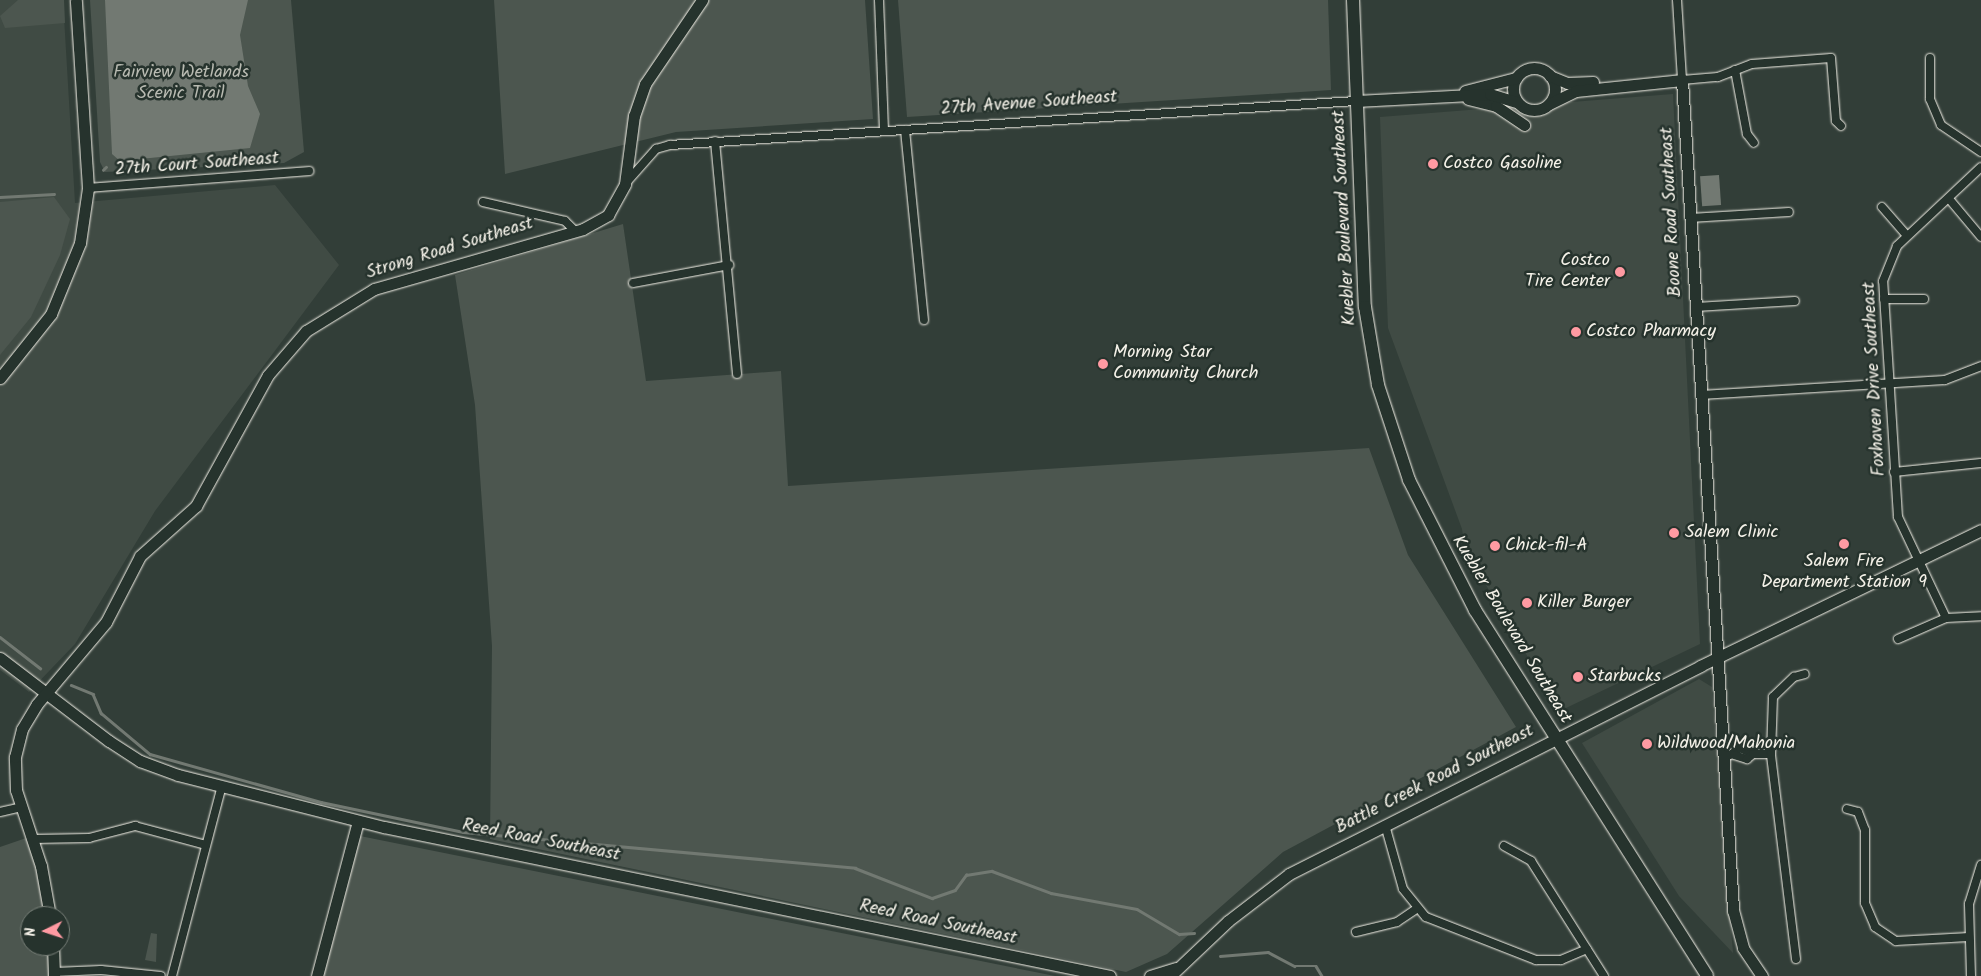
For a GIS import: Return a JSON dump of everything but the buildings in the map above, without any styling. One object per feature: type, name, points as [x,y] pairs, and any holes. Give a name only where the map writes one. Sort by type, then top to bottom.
[{"type":"main road","name":"Kuebler Boulevard Southeast","points":[[1353,0],[1365,307],[1378,385],[1397,446],[1453,572],[1556,739],[1707,976]]},
{"type":"street","points":[[0,378],[36,336],[63,291],[80,243],[88,188],[76,0]]},
{"type":"street","name":"Strong Road Southeast","points":[[48,906],[33,839],[20,806],[14,778],[16,748],[28,717],[106,622],[140,556],[196,506],[262,384],[306,331],[339,307],[386,284],[575,231],[608,215],[625,184],[634,116],[645,84],[702,0]]},
{"type":"street","points":[[879,0],[884,131]]},
{"type":"street","name":"Boone Road Southeast","points":[[1676,0],[1718,657],[1729,756],[1737,931],[1746,954],[1762,976]]},
{"type":"street","points":[[1622,84],[1567,82],[1532,68],[1516,78],[1513,90],[1517,102],[1532,110],[1549,104],[1568,93],[1622,84],[1718,77],[1752,64],[1830,58],[1836,121],[1841,126]]},
{"type":"street","points":[[1930,58],[1930,99],[1941,125],[1981,152]]},
{"type":"street","points":[[1735,70],[1747,134],[1754,143]]},
{"type":"street","points":[[1549,104],[1554,88],[1550,76]]},
{"type":"street","name":"27th Avenue Southeast","points":[[1452,95],[1516,78]]},
{"type":"street","name":"27th Avenue Southeast","points":[[625,184],[661,146],[715,141],[1452,95],[1490,94],[1517,102]]},
{"type":"street","points":[[1452,95],[1496,106],[1524,125]]},
{"type":"street","points":[[905,130],[924,320]]},
{"type":"street","points":[[715,141],[729,265],[736,374]]},
{"type":"street","name":"Foxhaven Drive Southeast","points":[[1946,618],[1900,526],[1894,472],[1884,299],[1888,260],[1907,236],[1950,200],[1981,167]]},
{"type":"street","name":"27th Court Southeast","points":[[88,188],[309,172]]},
{"type":"street","points":[[1950,200],[1981,237]]},
{"type":"street","points":[[483,202],[565,221],[575,231]]},
{"type":"street","points":[[1882,207],[1907,236]]},
{"type":"street","points":[[1690,218],[1789,212]]},
{"type":"street","points":[[633,283],[729,265]]},
{"type":"street","points":[[1884,299],[1924,299]]},
{"type":"street","points":[[1696,307],[1795,301]]},
{"type":"street","points":[[1701,395],[1889,384],[1954,378],[1981,366]]},
{"type":"street","points":[[1894,472],[1981,463]]},
{"type":"street","name":"Battle Creek Road Southeast","points":[[1174,972],[1271,886],[1385,825],[1718,657],[1981,530]]},
{"type":"street","points":[[1898,640],[1946,618],[1981,616]]},
{"type":"street","name":"Reed Road Southeast","points":[[0,658],[44,696],[140,761],[222,786],[358,821],[1110,976]]},
{"type":"street","points":[[1796,959],[1771,754],[1773,697],[1794,677],[1805,674]]},
{"type":"street","points":[[1729,756],[1747,760],[1753,754],[1771,754]]},
{"type":"street","points":[[172,976],[222,786]]},
{"type":"street","points":[[0,812],[20,806]]},
{"type":"street","points":[[1847,809],[1858,812],[1865,830],[1865,903],[1875,927],[1896,941],[1969,937]]},
{"type":"street","points":[[317,976],[358,821]]},
{"type":"street","points":[[1385,825],[1399,878],[1416,909],[1435,921],[1536,960],[1561,960],[1587,949]]},
{"type":"street","points":[[33,839],[89,838],[136,826],[206,845]]},
{"type":"street","points":[[1504,846],[1528,856],[1604,976]]},
{"type":"street","points":[[1971,976],[1969,937],[1971,890],[1981,865]]},
{"type":"street","points":[[1356,932],[1397,922],[1416,909]]},
{"type":"street","points":[[53,956],[54,974],[101,970],[161,976]]},
{"type":"street","points":[[1150,976],[1174,972]]},
{"type":"shaded area","points":[[0,0],[63,0],[75,203],[275,185],[339,265],[155,511],[75,644],[29,692],[0,670]]},
{"type":"shaded area","name":"Fairview Wetlands Scenic Trail","points":[[105,0],[248,0],[240,35],[248,86],[260,114],[250,148],[120,161],[112,154]]},
{"type":"shaded area","points":[[1673,94],[1700,644],[1566,708],[1554,702],[1465,549],[1462,529],[1388,328],[1380,117]]},
{"type":"shaded area","points":[[1719,175],[1721,205],[1702,206],[1700,176]]},
{"type":"shaded area","points":[[1699,679],[1712,687],[1733,953],[1679,896],[1582,743]]},
{"type":"green space","points":[[18,0],[64,0],[65,23],[5,28],[0,16]]},
{"type":"green space","name":"Fairview Wetlands Scenic Trail","points":[[90,0],[291,0],[304,152],[284,163],[105,172],[100,162]]},
{"type":"green space","points":[[494,0],[865,0],[873,119],[676,132],[505,174]]},
{"type":"green space","points":[[898,0],[1328,0],[1331,90],[907,117]]},
{"type":"green space","points":[[54,197],[70,219],[60,255],[31,317],[0,355],[0,202]]},
{"type":"green space","points":[[623,224],[646,381],[781,371],[788,486],[1369,448],[1408,555],[1516,727],[1283,852],[1167,954],[1126,972],[490,839],[492,646],[475,405],[455,275]]},
{"type":"green space","points":[[32,836],[48,906],[20,906],[20,956],[53,956],[54,976],[0,976],[0,847]]},
{"type":"green space","points":[[360,836],[1055,976],[319,976]]},
{"type":"green space","points":[[151,933],[157,934],[156,962],[145,960]]},
{"type":"waterway","points":[[103,170],[106,167]]},
{"type":"waterway","points":[[0,197],[54,194]]},
{"type":"waterway","points":[[0,637],[40,668]]},
{"type":"waterway","points":[[71,685],[93,694],[101,713],[150,754],[321,802],[463,832],[855,868],[932,898],[955,890],[966,875],[992,871],[1051,893],[1137,909],[1179,934],[1194,933]]},
{"type":"waterway","points":[[1220,956],[1268,952],[1294,966],[1316,966],[1322,976]]},
{"type":"place","name":"Costco Gasoline","points":[[1433,164]]},
{"type":"place","name":"Costco Tire Center","points":[[1620,272]]},
{"type":"place","name":"Costco Pharmacy","points":[[1576,332]]},
{"type":"place","name":"Morning Star Community Church","points":[[1103,364]]},
{"type":"place","name":"Salem Clinic","points":[[1674,533]]},
{"type":"place","name":"Salem Fire Department Station 9","points":[[1844,544]]},
{"type":"place","name":"Chick-fil-A","points":[[1495,546]]},
{"type":"place","name":"Killer Burger","points":[[1527,603]]},
{"type":"place","name":"Starbucks","points":[[1578,677]]},
{"type":"place","name":"Wildwood/Mahonia","points":[[1647,744]]}]
